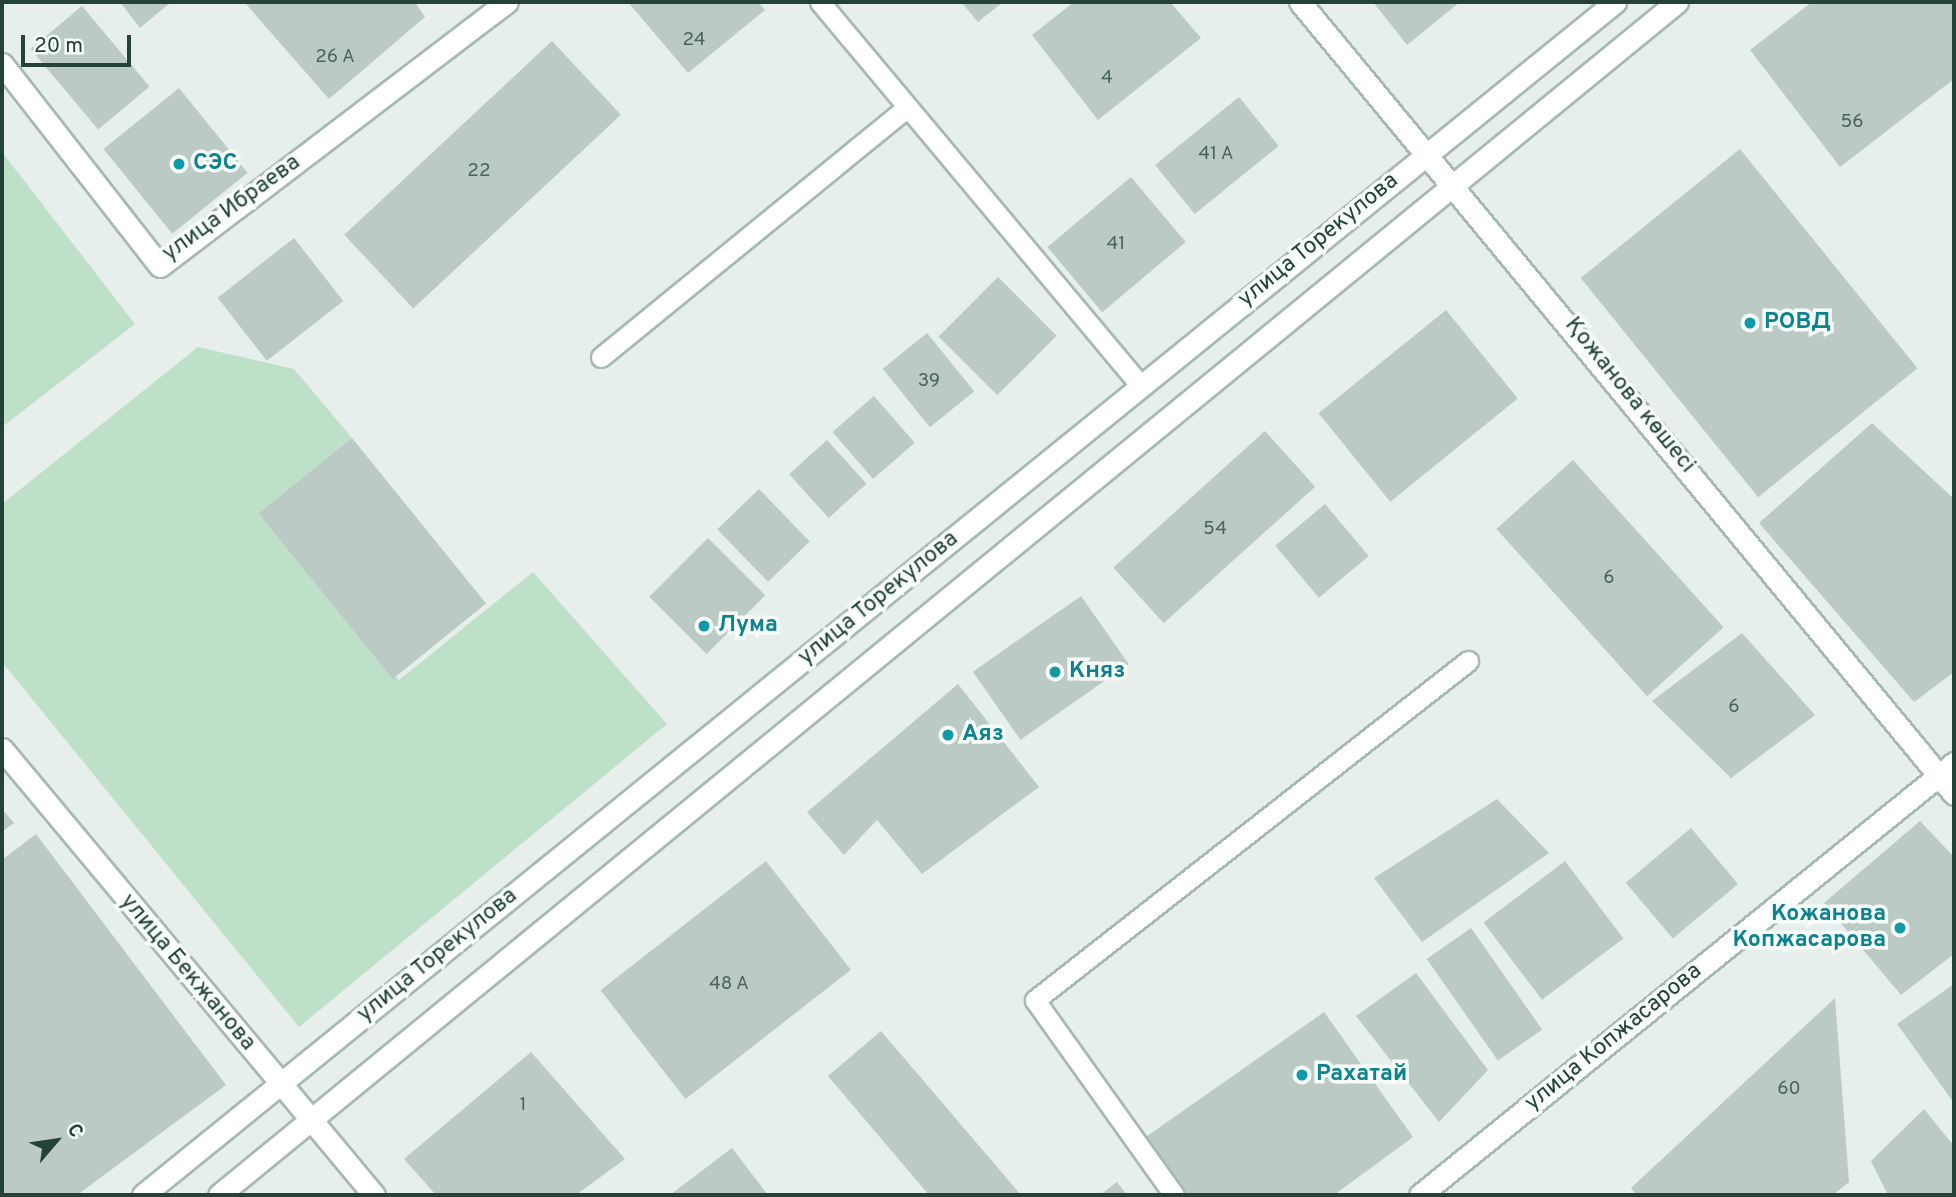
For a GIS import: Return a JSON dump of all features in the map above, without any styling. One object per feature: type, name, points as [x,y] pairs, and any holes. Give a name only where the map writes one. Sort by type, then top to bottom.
[{"type":"street","name":"улица Ибраева","points":[[2,65],[160,266],[507,2]]},
{"type":"street","name":"Қожанова көшесі","points":[[1300,2],[1946,769],[1954,794]]},
{"type":"street","name":"улица Торекулова","points":[[143,1195],[1615,2]]},
{"type":"street","name":"улица Торекулова","points":[[219,1195],[1678,2]]},
{"type":"street","name":"улица Бекжанова","points":[[2,749],[374,1195]]},
{"type":"street","name":"улица Копжасарова","points":[[1420,1195],[1946,769]]},
{"type":"lane","points":[[820,2],[1141,386]]},
{"type":"lane","points":[[601,358],[907,107]]},
{"type":"lane","points":[[1174,1195],[1035,1000],[1468,662]]},
{"type":"green space","points":[[2,152],[135,324],[2,427]]},
{"type":"green space","points":[[198,347],[294,369],[352,438],[263,517],[399,680],[533,572],[667,724],[299,1027],[2,662],[2,504]]},
{"type":"building","points":[[120,2],[171,2],[140,28]]},
{"type":"building","points":[[415,2],[425,17],[329,99],[246,4]]},
{"type":"building","points":[[628,2],[758,2],[765,10],[688,73]]},
{"type":"building","points":[[961,2],[1003,2],[978,22]]},
{"type":"building","points":[[1074,2],[1170,2],[1201,38],[1098,120],[1032,35]]},
{"type":"building","points":[[1373,2],[1460,2],[1407,45]]},
{"type":"building","points":[[1812,2],[1954,2],[1954,79],[1840,167],[1750,50]]},
{"type":"building","points":[[82,6],[149,86],[98,130],[31,49]]},
{"type":"building","points":[[552,41],[621,115],[413,309],[344,235]]},
{"type":"building","name":"СЭС","points":[[179,88],[248,173],[172,234],[104,149]]},
{"type":"building","points":[[1239,97],[1279,146],[1195,214],[1155,165]]},
{"type":"building","name":"РОВД","points":[[1740,149],[1917,368],[1758,497],[1581,278]]},
{"type":"building","points":[[1131,177],[1186,242],[1102,312],[1048,247]]},
{"type":"building","points":[[294,238],[343,301],[267,361],[218,298]]},
{"type":"building","points":[[998,277],[1057,336],[997,395],[939,336]]},
{"type":"building","points":[[1446,310],[1518,399],[1390,502],[1319,413]]},
{"type":"building","points":[[927,333],[974,391],[930,427],[883,369]]},
{"type":"building","points":[[874,396],[915,443],[873,479],[832,432]]},
{"type":"building","points":[[1872,423],[1954,499],[1954,672],[1914,702],[1759,523]]},
{"type":"building","points":[[1265,431],[1315,487],[1164,623],[1113,568]]},
{"type":"building","points":[[352,438],[486,604],[393,679],[259,514]]},
{"type":"building","points":[[827,440],[866,484],[829,518],[789,474]]},
{"type":"building","points":[[1573,460],[1724,627],[1647,696],[1496,529]]},
{"type":"building","points":[[759,489],[810,542],[768,582],[717,529]]},
{"type":"building","points":[[1325,504],[1369,556],[1319,598],[1275,546]]},
{"type":"building","name":"Лума","points":[[708,538],[765,595],[707,654],[649,597]]},
{"type":"building","name":"Княз","points":[[1081,596],[1129,664],[1020,740],[973,672]]},
{"type":"building","points":[[1742,633],[1815,715],[1731,778],[1652,701]]},
{"type":"building","name":"Аяз","points":[[958,684],[1039,787],[922,874],[877,820],[844,855],[807,812]]},
{"type":"building","points":[[1497,799],[1549,853],[1422,942],[1374,878]]},
{"type":"building","points":[[2,809],[14,823],[2,832]]},
{"type":"building","name":"Кожанова Копжасарова","points":[[1920,821],[1954,857],[1954,954],[1901,995],[1824,903]]},
{"type":"building","points":[[1691,828],[1738,884],[1673,939],[1626,883]]},
{"type":"building","points":[[36,834],[226,1085],[77,1195],[2,1195],[2,860]]},
{"type":"building","points":[[766,861],[851,970],[685,1099],[601,990]]},
{"type":"building","points":[[1565,861],[1623,938],[1542,1000],[1484,922]]},
{"type":"building","points":[[1471,928],[1542,1030],[1498,1061],[1427,959]]},
{"type":"building","points":[[1416,973],[1488,1070],[1439,1122],[1356,1016]]},
{"type":"building","points":[[1954,984],[1954,1103],[1897,1024]]},
{"type":"building","points":[[1835,998],[1849,1182],[1833,1195],[1637,1195],[1631,1188]]},
{"type":"building","name":"Рахатай","points":[[1324,1012],[1413,1137],[1334,1195],[1168,1195],[1133,1146]]},
{"type":"building","points":[[881,1031],[1021,1195],[929,1195],[828,1076]]},
{"type":"building","points":[[531,1052],[625,1159],[576,1195],[436,1195],[404,1159]]},
{"type":"building","points":[[1924,1109],[1954,1146],[1954,1195],[1888,1195],[1871,1161]]},
{"type":"building","points":[[732,1148],[768,1195],[670,1195]]},
{"type":"building","points":[[1117,1182],[1127,1195],[1100,1195]]},
{"type":"place","name":"СЭС","points":[[179,164]]},
{"type":"place","name":"РОВД","points":[[1750,323]]},
{"type":"place","name":"Лума","points":[[704,626]]},
{"type":"place","name":"Княз","points":[[1055,672]]},
{"type":"place","name":"Аяз","points":[[948,735]]},
{"type":"place","name":"Кожанова Копжасарова","points":[[1900,928]]},
{"type":"place","name":"Рахатай","points":[[1302,1075]]}]
